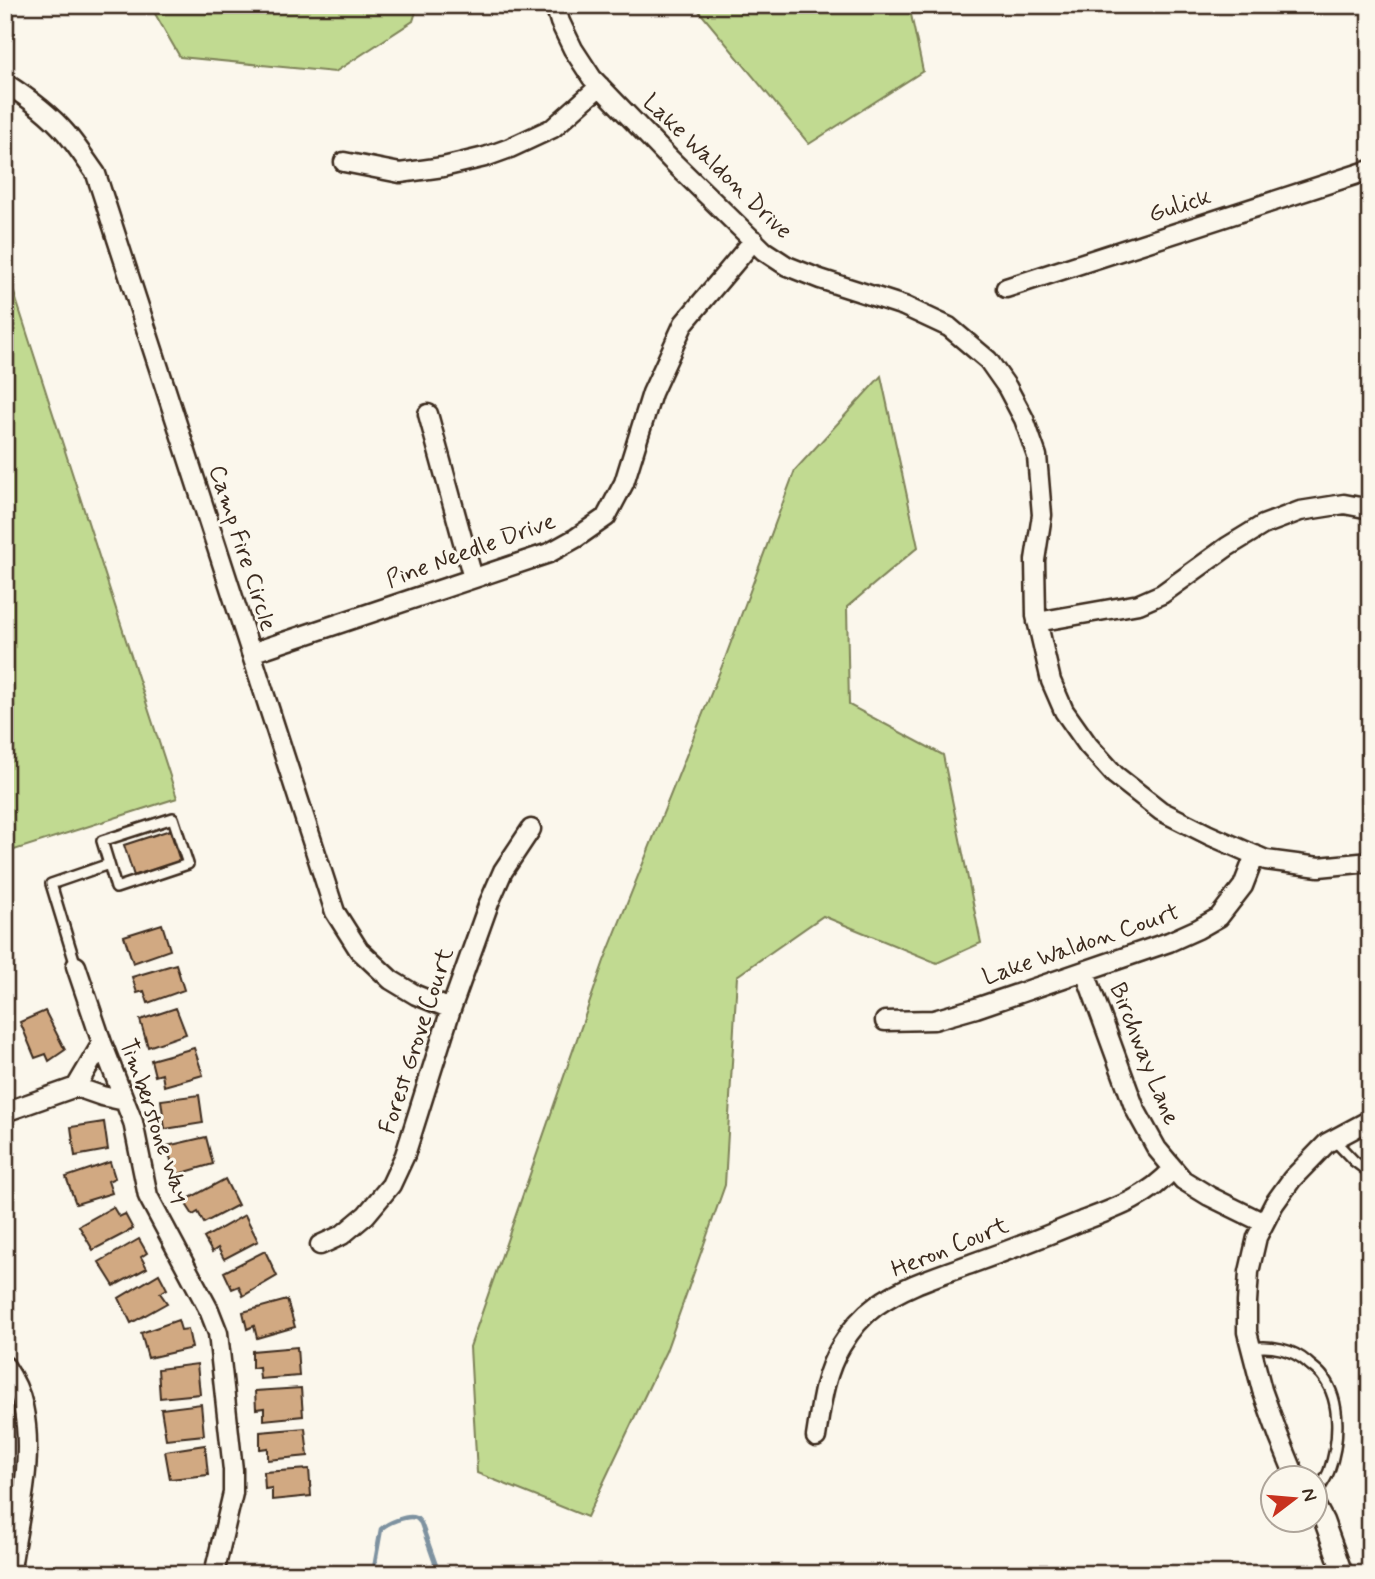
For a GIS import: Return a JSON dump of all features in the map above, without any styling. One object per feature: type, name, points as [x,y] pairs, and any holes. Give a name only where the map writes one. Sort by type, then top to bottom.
[{"type":"street","name":"Lake Waldon Drive","points":[[555,5],[573,49],[600,86],[671,160],[764,250],[787,265],[820,279],[904,306],[949,327],[988,360],[1007,387],[1024,419],[1037,456],[1042,515],[1035,560],[1037,622],[1051,681],[1064,711],[1088,745],[1115,775],[1161,811],[1266,860],[1319,867],[1370,862]]},
{"type":"street","name":"Camp Fire Circle","points":[[5,83],[64,130],[96,174],[335,912],[359,950],[391,980],[416,995],[451,1009]]},
{"type":"street","points":[[344,162],[400,173],[485,157],[553,128],[600,86]]},
{"type":"street","name":"Gulick","points":[[1006,288],[1370,170]]},
{"type":"street","name":"Pine Needle Drive","points":[[251,653],[549,553],[606,517],[624,483],[652,393],[684,323],[754,240]]},
{"type":"street","points":[[428,415],[473,578]]},
{"type":"street","points":[[1037,622],[1139,604],[1163,594],[1263,524],[1300,510],[1344,504],[1370,509]]},
{"type":"street","name":"Forest Grove Court","points":[[320,1245],[342,1235],[366,1215],[391,1185],[405,1155],[451,1009],[489,904],[503,871],[531,829]]},
{"type":"street","name":"Lake Waldon Court","points":[[885,1020],[934,1020],[1169,942],[1219,917],[1243,886],[1255,855]]},
{"type":"street","name":"Timberstone Way","points":[[76,966],[133,1122],[148,1196],[209,1310],[218,1333],[233,1470],[233,1493],[214,1574]]},
{"type":"street","name":"Birchway Lane","points":[[1085,972],[1135,1109],[1157,1149],[1183,1180],[1264,1223]]},
{"type":"street","points":[[76,1087],[102,1043]]},
{"type":"street","points":[[5,1112],[76,1087],[125,1101]]},
{"type":"street","points":[[1290,1464],[1262,1390],[1247,1332],[1249,1272],[1257,1237],[1274,1204],[1292,1179],[1327,1143],[1370,1120]]},
{"type":"street","name":"Heron Court","points":[[816,1437],[824,1384],[840,1347],[860,1321],[876,1306],[911,1286],[1118,1208],[1142,1196],[1173,1169]]},
{"type":"street","points":[[5,1366],[15,1382],[23,1404],[27,1432],[27,1461],[12,1574]]},
{"type":"street","points":[[1329,1534],[1343,1574]]},
{"type":"lane","points":[[173,818],[188,864],[116,888],[109,864],[102,841],[173,818]]},
{"type":"lane","points":[[76,966],[51,884],[109,864]]},
{"type":"lane","points":[[1334,1140],[1370,1173]]},
{"type":"lane","points":[[1252,1348],[1267,1346],[1299,1355],[1323,1376],[1333,1395],[1336,1419],[1335,1448],[1330,1466]]},
{"type":"green space","points":[[150,5],[418,5],[413,21],[335,72],[180,57]]},
{"type":"green space","points":[[694,5],[909,5],[923,71],[809,144]]},
{"type":"green space","points":[[5,265],[177,798],[5,853]]},
{"type":"green space","points":[[881,376],[918,547],[847,607],[849,705],[943,755],[981,943],[937,963],[823,916],[737,976],[725,1185],[666,1351],[587,1517],[477,1473],[470,1347],[604,961],[724,661],[795,470]]},
{"type":"building","points":[[170,830],[180,861],[134,876],[124,845]]},
{"type":"building","points":[[162,924],[170,950],[133,963],[124,936]]},
{"type":"building","points":[[176,964],[184,990],[148,1003],[144,991],[137,993],[132,977]]},
{"type":"building","points":[[176,1008],[186,1034],[148,1047],[140,1020]]},
{"type":"building","points":[[45,1011],[65,1050],[49,1061],[46,1054],[35,1058],[20,1022]]},
{"type":"building","points":[[194,1048],[203,1075],[164,1086],[162,1074],[155,1076],[151,1060]]},
{"type":"building","points":[[199,1095],[203,1123],[165,1129],[161,1100]]},
{"type":"building","points":[[104,1122],[108,1150],[75,1156],[71,1127]]},
{"type":"building","points":[[206,1137],[213,1164],[175,1175],[167,1146]]},
{"type":"building","points":[[110,1162],[115,1178],[108,1181],[112,1193],[76,1204],[66,1177]]},
{"type":"building","points":[[225,1179],[238,1205],[204,1223],[198,1212],[193,1215],[184,1201]]},
{"type":"building","points":[[113,1207],[119,1217],[125,1214],[133,1229],[93,1250],[79,1226]]},
{"type":"building","points":[[245,1215],[258,1241],[224,1259],[218,1248],[212,1252],[204,1238]]},
{"type":"building","points":[[139,1239],[147,1253],[141,1257],[147,1268],[114,1286],[99,1262]]},
{"type":"building","points":[[265,1251],[277,1276],[243,1296],[239,1286],[232,1289],[224,1272]]},
{"type":"building","points":[[159,1274],[167,1289],[160,1293],[167,1303],[131,1323],[119,1298]]},
{"type":"building","points":[[287,1300],[295,1327],[257,1338],[254,1326],[247,1329],[243,1312]]},
{"type":"building","points":[[178,1320],[181,1330],[188,1329],[192,1348],[148,1358],[141,1333]]},
{"type":"building","points":[[297,1347],[299,1376],[260,1379],[259,1367],[252,1368],[252,1351]]},
{"type":"building","points":[[197,1364],[200,1394],[160,1398],[158,1369]]},
{"type":"building","points":[[301,1388],[303,1416],[264,1420],[264,1408],[256,1409],[255,1391]]},
{"type":"building","points":[[201,1404],[204,1435],[166,1439],[161,1409]]},
{"type":"building","points":[[305,1428],[308,1456],[268,1460],[268,1448],[260,1449],[260,1432]]},
{"type":"building","points":[[205,1445],[208,1475],[170,1479],[165,1451]]},
{"type":"building","points":[[309,1469],[311,1496],[272,1500],[272,1488],[265,1489],[264,1472]]},
{"type":"waterway","points":[[373,1574],[381,1529],[408,1517],[417,1518],[421,1523],[439,1574]]}]
